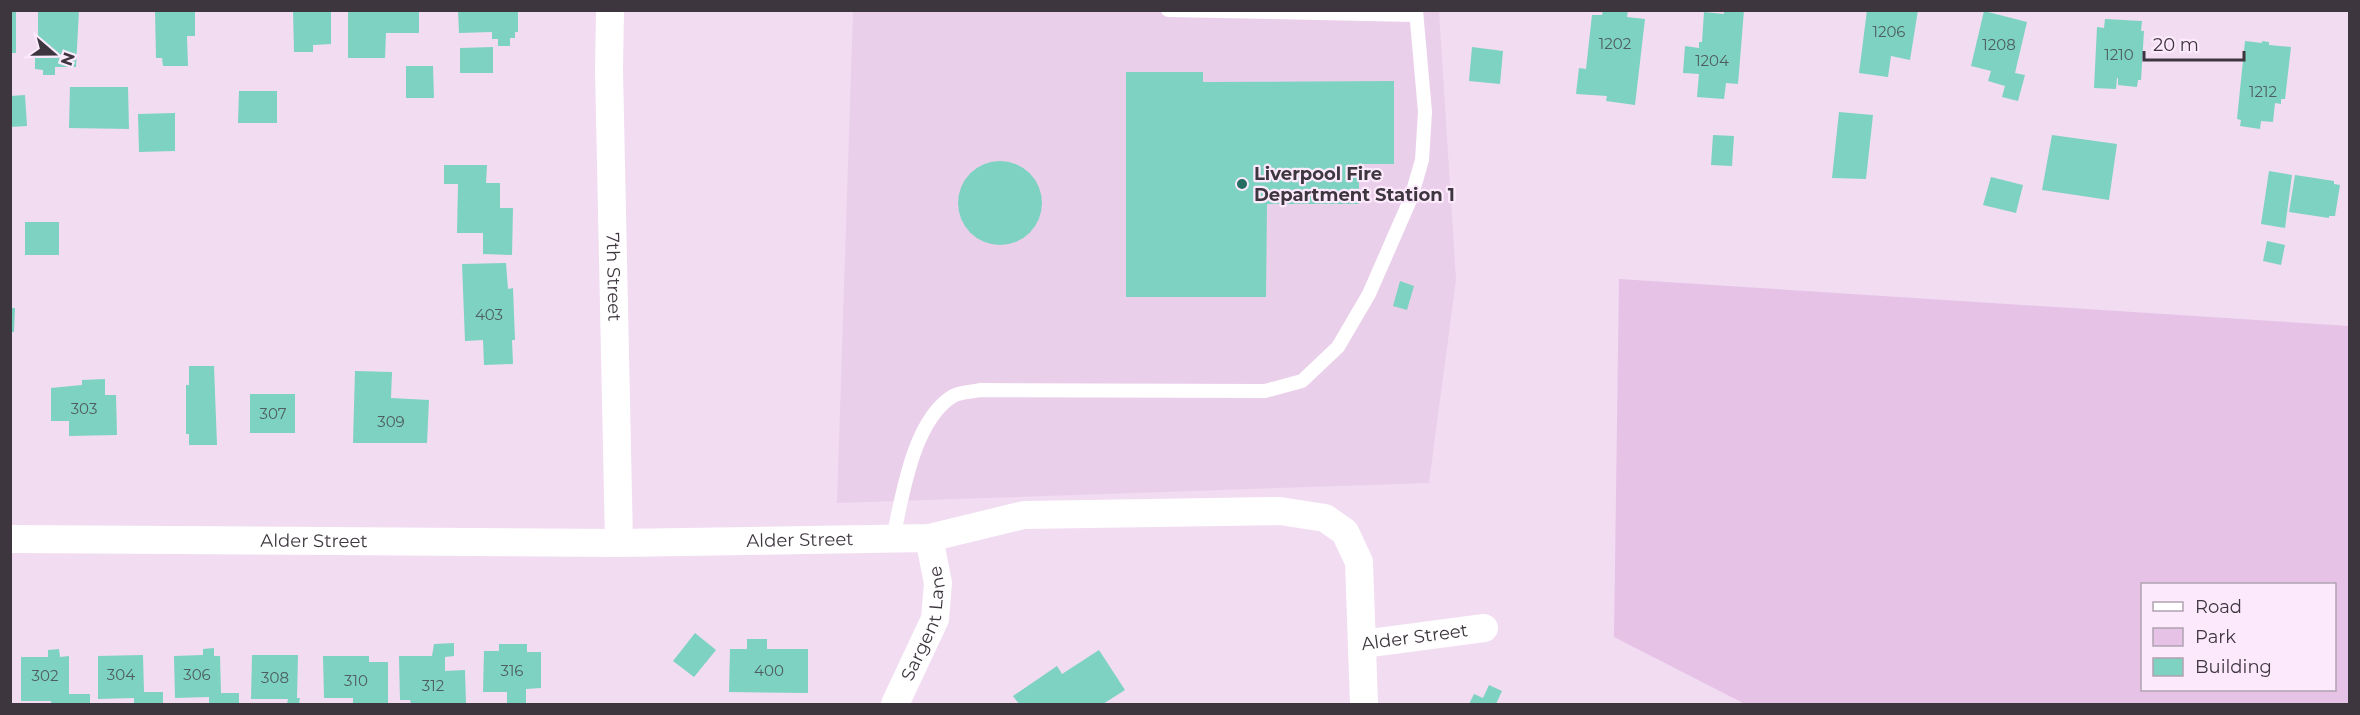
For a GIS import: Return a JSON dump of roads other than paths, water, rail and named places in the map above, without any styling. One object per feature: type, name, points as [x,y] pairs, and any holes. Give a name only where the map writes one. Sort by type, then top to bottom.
[{"type":"street","name":"7th Street","points":[[610,10],[609,70],[619,543]]},
{"type":"street","name":"Alder Street","points":[[10,539],[619,543],[893,539],[929,538],[1024,515],[1280,511],[1325,518],[1345,532],[1359,562],[1363,645],[1484,628]]},
{"type":"street","name":"Sargent Lane","points":[[895,705],[935,619],[939,583],[929,538]]},
{"type":"street","points":[[1363,645],[1364,705]]},
{"type":"lane","points":[[893,539],[904,489],[917,447],[932,416],[954,396],[980,390],[1265,391],[1302,381],[1338,347],[1369,294],[1411,198],[1422,160],[1425,112],[1416,13],[1168,10]]},
{"type":"place","name":"Liverpool Fire Department Station 1","points":[[1242,184]]}]
